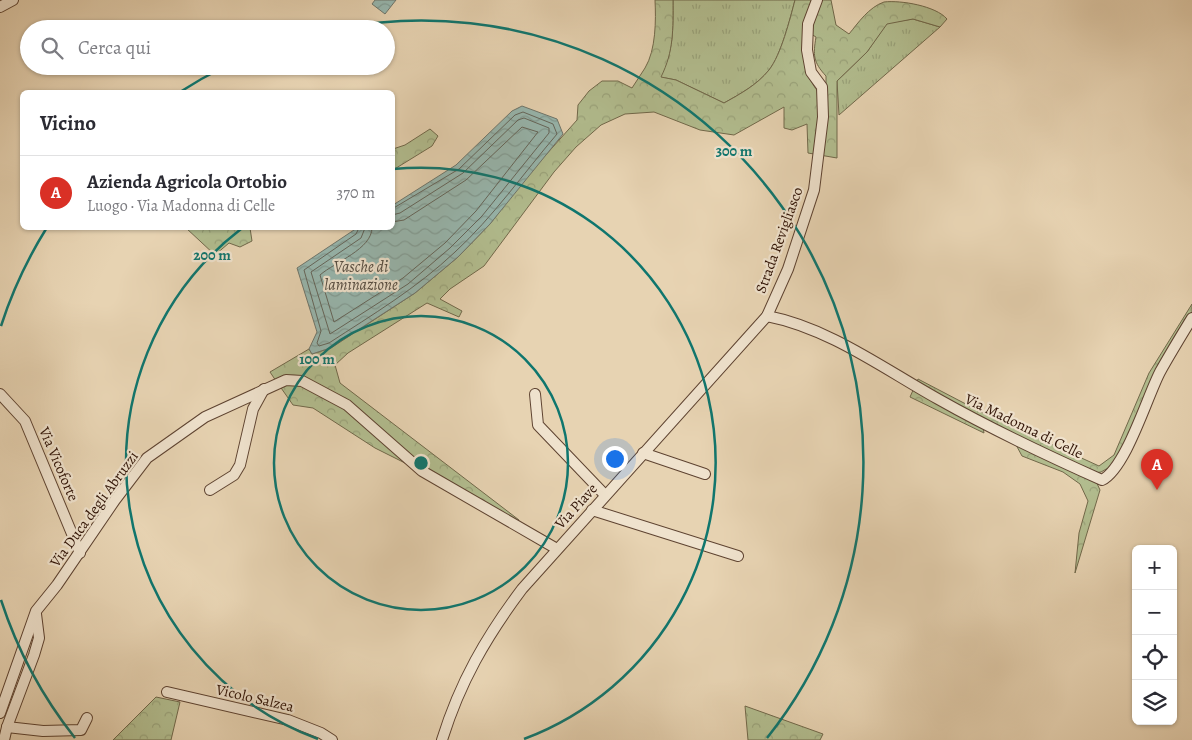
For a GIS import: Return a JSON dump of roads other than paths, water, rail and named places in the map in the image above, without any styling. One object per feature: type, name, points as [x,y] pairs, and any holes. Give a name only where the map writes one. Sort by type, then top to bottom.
[{"type":"street","points":[[0,7],[13,0]]},
{"type":"street","name":"Strada Revigliasco","points":[[767,316],[788,269],[814,190],[823,107],[822,87],[811,72],[807,50],[808,24],[817,0]]},
{"type":"street","name":"Via Madonna di Celle","points":[[767,316],[791,320],[829,338],[988,427],[1102,480],[1110,476],[1128,445],[1160,373],[1192,318]]},
{"type":"street","name":"Via Piave","points":[[442,740],[453,706],[470,666],[503,614],[557,549],[767,316]]},
{"type":"street","name":"Via Duca degli Abruzzi","points":[[0,713],[36,611],[80,553],[115,500],[147,458],[205,417],[286,380],[302,381],[347,405],[422,471],[557,549]]},
{"type":"street","points":[[210,490],[234,476],[240,465],[253,409],[264,389]]},
{"type":"street","name":"Via Vicoforte","points":[[0,394],[25,421],[80,553]]},
{"type":"street","points":[[535,394],[538,424],[605,496]]},
{"type":"street","points":[[643,452],[705,474]]},
{"type":"street","points":[[592,510],[738,556]]},
{"type":"street","points":[[4,740],[39,638],[36,611]]},
{"type":"street","name":"Vicolo Salzea","points":[[168,692],[288,720],[321,733],[332,740]]},
{"type":"street","points":[[7,727],[43,731],[81,730],[87,718]]},
{"type":"water","points":[[375,0],[396,0],[385,14],[372,4]]},
{"type":"water","name":"Vasche di laminazione","points":[[522,106],[557,119],[563,134],[490,224],[458,257],[415,293],[330,348],[312,354],[309,349],[317,332],[297,268],[354,230],[395,230],[395,204],[456,165],[512,111]]},
{"type":"place","name":"Azienda Agricola Ortobio","points":[[1157,490]]}]
